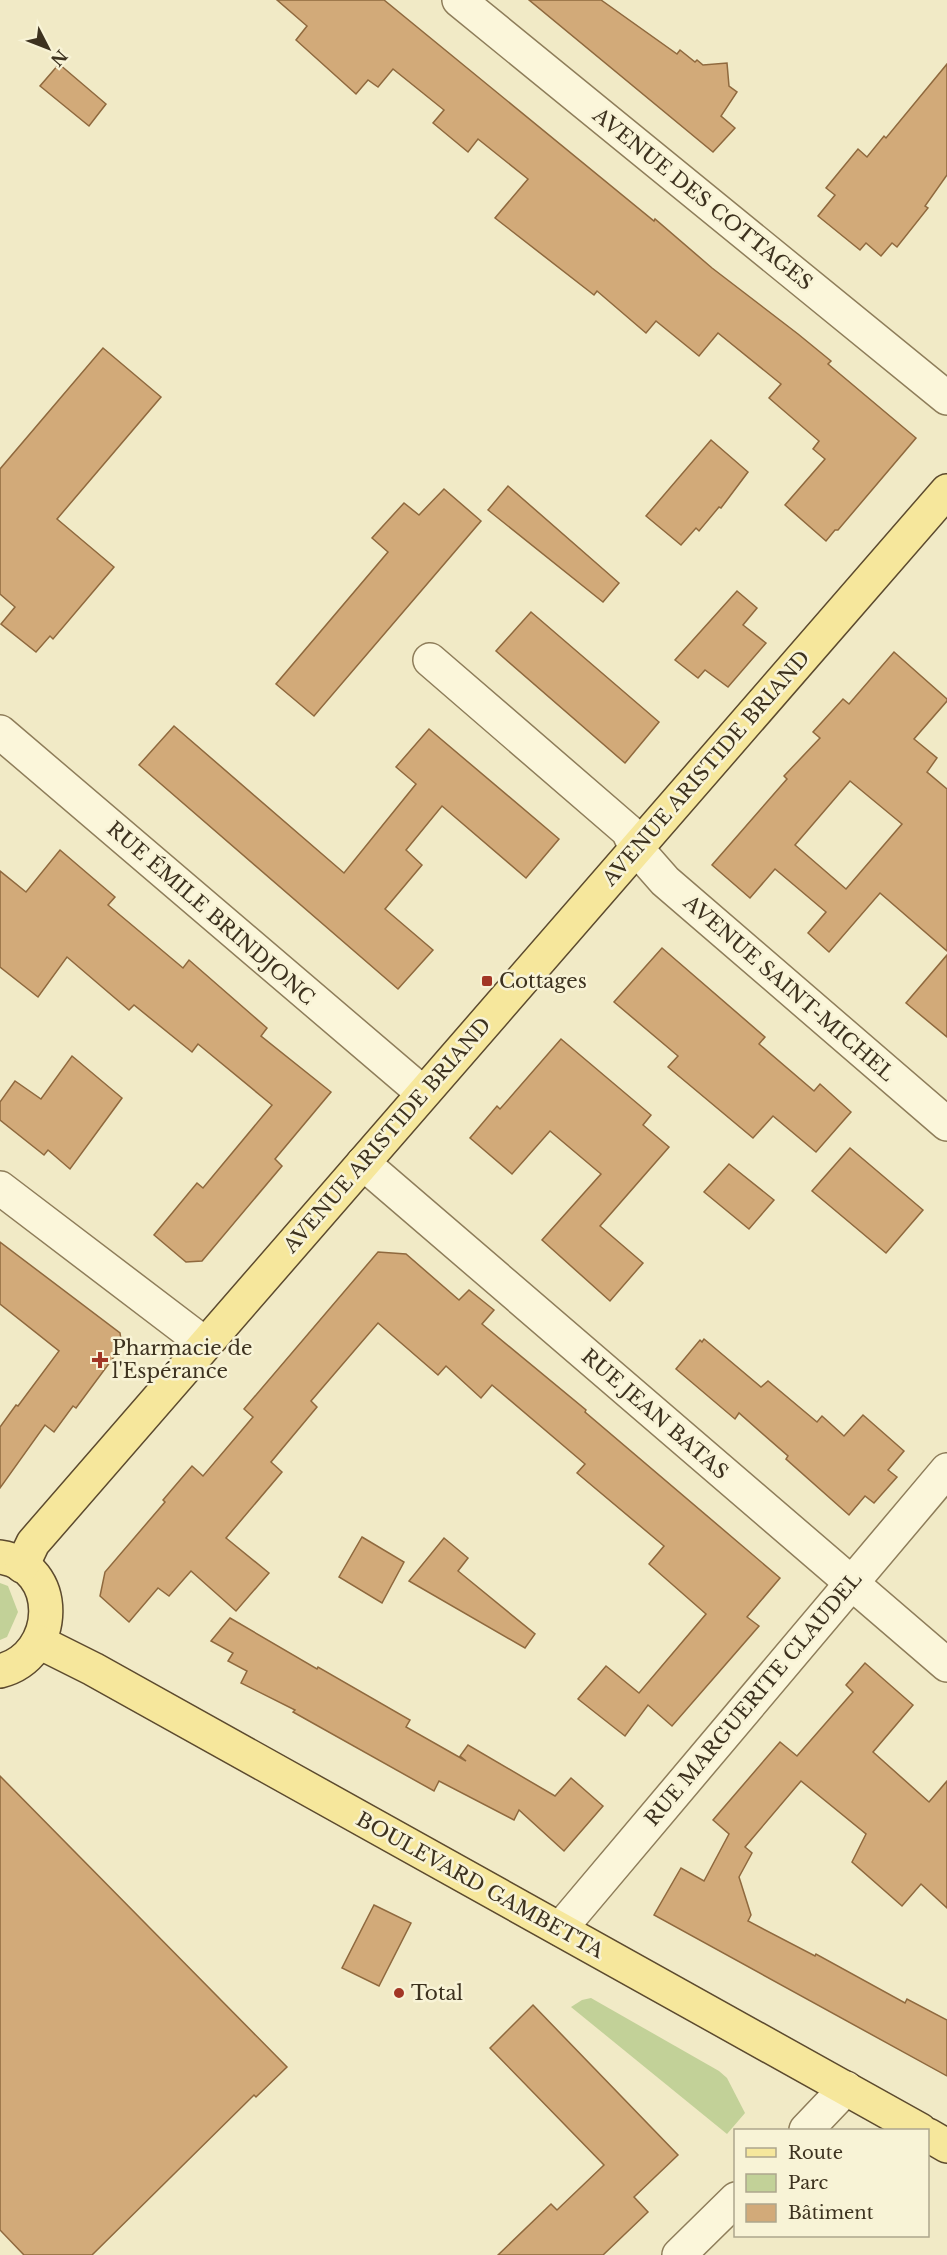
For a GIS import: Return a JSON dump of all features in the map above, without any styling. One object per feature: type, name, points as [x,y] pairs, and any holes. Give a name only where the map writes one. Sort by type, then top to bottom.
[{"type":"main road","name":"AVENUE ARISTIDE BRIAND","points":[[11,1561],[33,1543],[947,490]]},
{"type":"main road","points":[[0,1671],[27,1658],[39,1642],[45,1626],[46,1609],[43,1593],[34,1578],[11,1561]]},
{"type":"main road","name":"BOULEVARD GAMBETTA","points":[[39,1642],[918,2129]]},
{"type":"main road","points":[[929,2135],[947,2146]]},
{"type":"street","name":"AVENUE DES COTTAGES","points":[[459,0],[947,398]]},
{"type":"street","name":"AVENUE SAINT-MICHEL","points":[[430,660],[628,831],[636,848],[665,881],[947,1124]]},
{"type":"street","name":"RUE ÉMILE BRINDJONC","points":[[0,732],[423,1093]]},
{"type":"street","name":"RUE JEAN BATAS","points":[[363,1163],[947,1665]]},
{"type":"street","points":[[0,1188],[206,1344]]},
{"type":"street","name":"RUE MARGUERITE CLAUDEL","points":[[560,1929],[947,1470]]},
{"type":"street","points":[[807,2129],[846,2088]]},
{"type":"street","points":[[679,2255],[734,2200]]},
{"type":"green space","points":[[0,1583],[8,1586],[18,1612],[7,1637],[0,1640]]},
{"type":"green space","points":[[591,1998],[719,2071],[727,2078],[745,2113],[727,2134],[571,2007],[582,2000]]},
{"type":"building","points":[[277,0],[384,0],[654,221],[655,219],[712,268],[831,361],[828,364],[916,438],[826,541],[785,505],[825,459],[813,449],[819,441],[769,398],[781,384],[718,333],[699,356],[656,321],[646,333],[597,291],[594,295],[495,218],[528,179],[478,139],[468,152],[433,123],[444,110],[393,69],[378,87],[368,80],[356,94],[296,40],[307,26]]},
{"type":"building","points":[[529,0],[601,0],[677,54],[680,50],[695,62],[697,60],[703,65],[727,63],[729,86],[737,92],[721,116],[735,128],[713,152]]},
{"type":"building","points":[[59,64],[106,104],[89,126],[40,86]]},
{"type":"building","points":[[947,64],[947,175],[925,206],[928,208],[897,247],[892,243],[881,256],[866,243],[860,250],[818,216],[835,195],[826,188],[858,149],[867,157],[884,136],[886,138]]},
{"type":"building","points":[[103,348],[161,397],[57,519],[114,567],[53,639],[50,636],[36,652],[1,624],[15,607],[0,594],[0,469]]},
{"type":"building","points":[[711,440],[748,472],[721,508],[719,507],[699,531],[696,528],[681,545],[646,516]]},
{"type":"building","points":[[508,486],[619,583],[603,602],[488,510]]},
{"type":"building","points":[[444,489],[481,521],[314,716],[276,684],[388,552],[372,538],[404,503],[419,515]]},
{"type":"building","points":[[737,591],[757,608],[743,625],[766,643],[728,687],[705,670],[698,678],[675,660]]},
{"type":"building","points":[[531,612],[659,722],[625,763],[496,651]]},
{"type":"building","points":[[894,652],[947,699],[914,739],[937,758],[927,772],[947,789],[947,951],[880,893],[829,952],[808,933],[826,912],[775,869],[750,898],[712,865],[787,779],[784,776],[820,738],[813,732],[843,699],[849,704]],"holes":[[[850,781],[902,824],[846,889],[795,845]]]},
{"type":"building","points":[[174,726],[344,873],[416,784],[396,767],[429,729],[559,839],[526,878],[442,806],[406,850],[422,865],[385,909],[433,950],[398,989],[139,765]]},
{"type":"building","points":[[60,850],[115,897],[108,905],[183,968],[189,960],[267,1028],[261,1036],[331,1092],[275,1159],[282,1166],[202,1261],[186,1262],[154,1235],[197,1183],[203,1188],[272,1105],[198,1044],[192,1052],[134,1005],[129,1010],[67,957],[38,997],[0,967],[0,871],[26,892]]},
{"type":"building","points":[[662,948],[765,1037],[759,1044],[814,1091],[820,1084],[851,1112],[816,1152],[773,1116],[753,1138],[668,1067],[678,1056],[614,1002]]},
{"type":"building","points":[[947,955],[947,1037],[906,1003]]},
{"type":"building","points":[[561,1039],[651,1115],[643,1125],[669,1147],[600,1226],[643,1263],[610,1301],[542,1240],[601,1174],[550,1131],[512,1174],[470,1138],[497,1106],[500,1109]]},
{"type":"building","points":[[72,1056],[122,1098],[70,1169],[48,1150],[44,1155],[0,1120],[0,1102],[15,1081],[41,1099]]},
{"type":"building","points":[[850,1148],[923,1210],[886,1253],[812,1191]]},
{"type":"building","points":[[729,1164],[774,1200],[749,1229],[704,1192]]},
{"type":"building","points":[[0,1242],[120,1333],[122,1346],[76,1408],[73,1406],[54,1432],[45,1425],[0,1488],[0,1427],[59,1351],[0,1304]]},
{"type":"building","points":[[378,1252],[406,1254],[459,1300],[469,1290],[494,1310],[482,1324],[586,1410],[585,1412],[780,1578],[747,1617],[759,1626],[672,1726],[648,1705],[625,1736],[578,1699],[606,1666],[639,1693],[706,1614],[649,1564],[664,1546],[577,1473],[585,1464],[492,1385],[481,1398],[446,1366],[438,1375],[378,1323],[311,1401],[317,1407],[271,1462],[282,1472],[226,1538],[269,1573],[236,1611],[191,1571],[169,1596],[158,1588],[129,1622],[100,1596],[105,1572],[165,1502],[163,1500],[192,1466],[203,1476],[253,1417],[244,1409]]},
{"type":"building","points":[[704,1339],[761,1387],[768,1381],[817,1422],[822,1416],[844,1436],[863,1415],[904,1451],[888,1470],[897,1477],[874,1503],[865,1496],[849,1515],[739,1413],[735,1419],[676,1369],[700,1340],[702,1342]]},
{"type":"building","points":[[362,1537],[404,1562],[382,1603],[339,1577]]},
{"type":"building","points":[[444,1538],[468,1558],[458,1571],[535,1634],[525,1648],[409,1581]]},
{"type":"building","points":[[230,1618],[410,1720],[406,1727],[466,1761],[460,1756],[468,1745],[555,1796],[571,1778],[603,1806],[564,1851],[519,1810],[514,1820],[439,1781],[434,1791],[293,1712],[295,1710],[241,1683],[247,1671],[228,1661],[233,1653],[211,1641]]},
{"type":"building","points":[[865,1663],[913,1705],[873,1752],[929,1802],[947,1781],[947,1908],[921,1884],[902,1906],[852,1862],[866,1834],[801,1781],[745,1847],[752,1853],[739,1877],[751,1915],[748,1921],[815,1956],[816,1954],[905,2003],[907,1999],[947,2020],[947,2076],[654,1915],[681,1868],[704,1881],[729,1834],[713,1820],[780,1742],[797,1756],[853,1692],[846,1685]]},
{"type":"building","points":[[0,1776],[287,2067],[256,2097],[254,2095],[92,2255],[24,2255],[0,2230]]},
{"type":"building","points":[[374,1905],[411,1923],[379,1986],[342,1968]]},
{"type":"building","points":[[533,2005],[678,2155],[634,2197],[648,2212],[603,2255],[498,2255],[551,2204],[557,2210],[604,2165],[490,2048]]},
{"type":"place","name":"Cottages","points":[[487,981]]},
{"type":"place","name":"Pharmacie de l'Espérance","points":[[100,1360]]},
{"type":"place","name":"Total","points":[[399,1993]]}]
